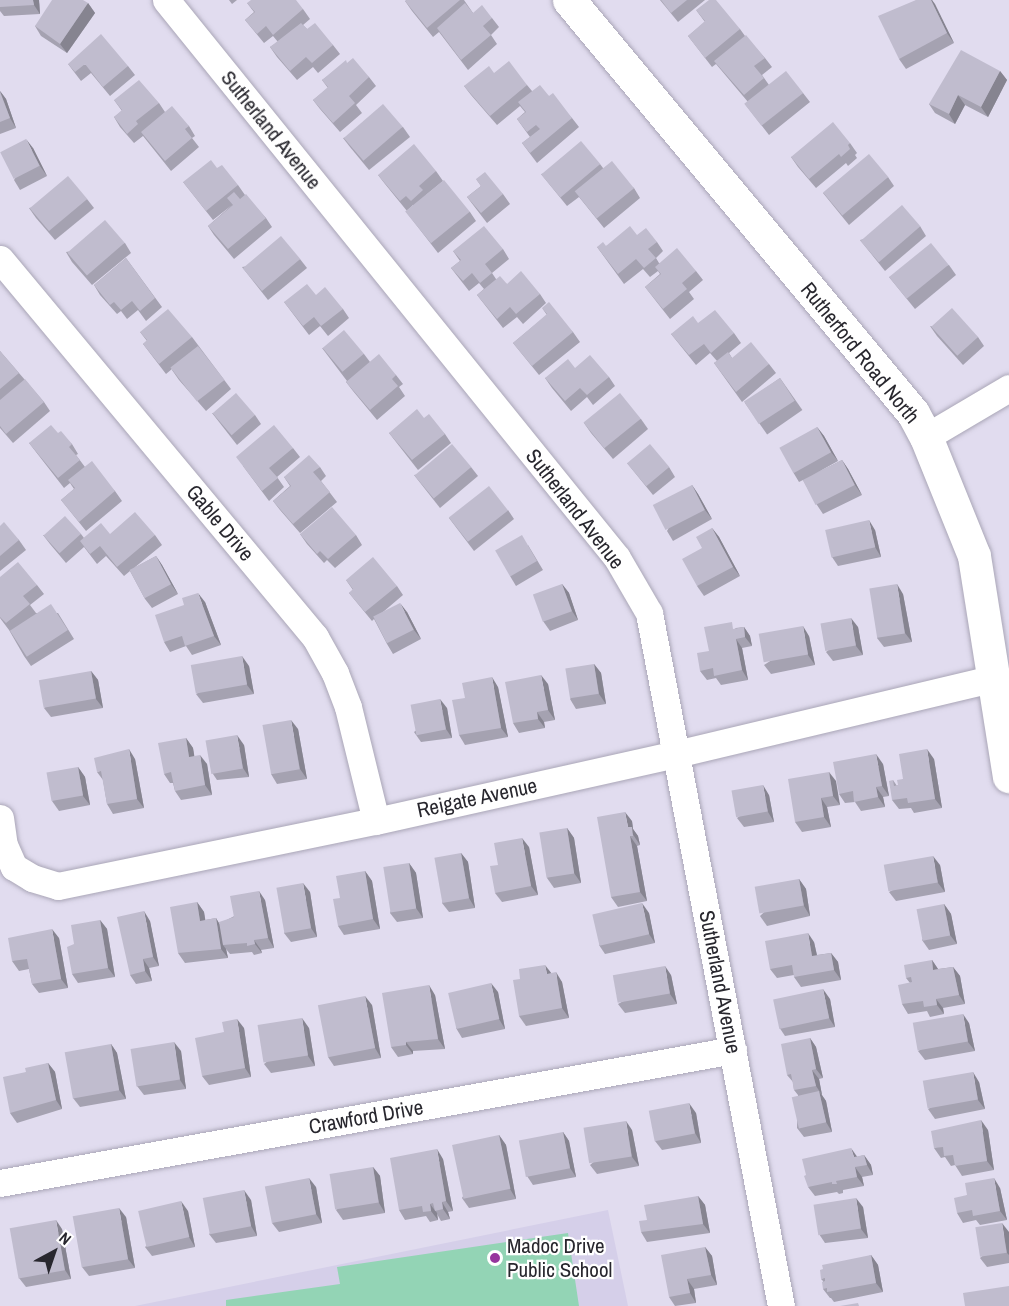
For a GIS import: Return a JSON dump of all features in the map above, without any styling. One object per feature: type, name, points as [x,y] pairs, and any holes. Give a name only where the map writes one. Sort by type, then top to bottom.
[{"type":"street","name":"Sutherland Avenue","points":[[166,0],[617,558],[649,613],[781,1306]]},
{"type":"street","name":"Rutherford Road North","points":[[569,0],[913,413],[926,437],[974,556],[1009,776]]},
{"type":"street","name":"Gable Drive","points":[[0,259],[315,637],[335,673],[348,707],[376,821]]},
{"type":"street","points":[[926,437],[1009,388]]},
{"type":"street","name":"Reigate Avenue","points":[[0,818],[4,845],[14,867],[32,878],[57,886],[376,821],[676,754],[992,679]]},
{"type":"street","name":"Crawford Drive","points":[[0,1183],[733,1050]]},
{"type":"shaded area","name":"Madoc Drive Public School","points":[[608,1210],[628,1306],[135,1306]]},
{"type":"green space","name":"Madoc Drive Public School","points":[[568,1233],[579,1306],[226,1306],[226,1300],[340,1284],[337,1267]]},
{"type":"building","points":[[0,0],[33,0],[34,5],[0,7]]},
{"type":"building","points":[[52,0],[83,0],[88,3],[60,44],[35,26]]},
{"type":"building","points":[[251,0],[296,0],[303,9],[273,35],[266,26],[257,34],[245,20],[255,12],[247,3]]},
{"type":"building","points":[[460,0],[427,28],[405,1]]},
{"type":"building","points":[[661,0],[687,0],[671,13]]},
{"type":"building","points":[[709,0],[716,0],[740,29],[705,58],[688,36],[705,21],[696,10]]},
{"type":"building","points":[[916,0],[931,0],[947,33],[899,59],[878,16]]},
{"type":"building","points":[[465,3],[473,13],[482,5],[492,18],[483,26],[491,35],[461,60],[437,28]]},
{"type":"building","points":[[301,23],[307,29],[315,23],[333,45],[312,63],[306,57],[290,71],[270,47]]},
{"type":"building","points":[[101,34],[128,66],[103,87],[85,64],[75,72],[68,64]]},
{"type":"building","points":[[746,35],[765,58],[754,66],[764,78],[744,95],[714,61]]},
{"type":"building","points":[[961,50],[1000,71],[981,107],[958,95],[949,114],[929,104]]},
{"type":"building","points":[[353,58],[369,77],[349,96],[355,103],[333,123],[313,100],[328,87],[322,80],[346,60],[347,63]]},
{"type":"building","points":[[509,61],[527,85],[490,116],[464,86],[489,66],[494,73]]},
{"type":"building","points":[[786,71],[803,93],[761,126],[744,104]]},
{"type":"building","points":[[139,80],[159,103],[136,121],[138,124],[127,134],[114,117],[122,110],[114,100]]},
{"type":"building","points":[[540,85],[549,96],[553,93],[572,118],[530,153],[522,143],[540,129],[536,125],[527,132],[517,119],[526,112],[518,102]]},
{"type":"building","points":[[0,92],[10,118],[0,122]]},
{"type":"building","points":[[383,104],[403,127],[363,161],[344,138]]},
{"type":"building","points":[[172,106],[189,126],[185,129],[192,138],[165,161],[141,132]]},
{"type":"building","points":[[833,122],[850,143],[848,145],[850,149],[841,157],[839,154],[809,179],[791,157]]},
{"type":"building","points":[[26,139],[40,166],[14,179],[0,152]]},
{"type":"building","points":[[581,141],[600,164],[560,197],[541,174]]},
{"type":"building","points":[[414,144],[436,171],[419,186],[423,190],[411,201],[406,196],[400,201],[378,175]]},
{"type":"building","points":[[869,154],[888,177],[842,216],[823,193]]},
{"type":"building","points":[[211,160],[217,168],[222,165],[238,185],[206,211],[183,182]]},
{"type":"building","points":[[612,161],[634,188],[597,218],[575,191]]},
{"type":"building","points":[[485,172],[503,194],[481,213],[467,197],[481,186],[476,179]]},
{"type":"building","points":[[68,176],[87,199],[49,231],[30,208]]},
{"type":"building","points":[[444,180],[470,212],[431,243],[405,211]]},
{"type":"building","points":[[234,192],[240,199],[246,194],[266,218],[228,249],[208,226],[233,205],[227,198]]},
{"type":"building","points":[[902,205],[920,226],[879,262],[860,241]]},
{"type":"building","points":[[105,220],[125,243],[87,275],[67,253]]},
{"type":"building","points":[[484,226],[503,249],[485,264],[492,273],[480,283],[472,273],[463,281],[451,268],[461,260],[453,251]]},
{"type":"building","points":[[630,226],[637,235],[646,228],[657,242],[648,249],[656,258],[644,268],[636,259],[618,274],[597,247],[603,242],[606,246]]},
{"type":"building","points":[[281,236],[300,259],[262,291],[243,268]]},
{"type":"building","points":[[931,243],[949,265],[907,299],[889,277]]},
{"type":"building","points":[[677,248],[696,271],[682,283],[687,289],[663,309],[645,287],[661,274],[655,267]]},
{"type":"building","points":[[126,258],[155,298],[140,311],[132,301],[121,310],[114,302],[110,305],[94,285]]},
{"type":"building","points":[[521,271],[540,294],[516,314],[510,307],[497,319],[477,295],[500,276],[507,284]]},
{"type":"building","points":[[307,284],[316,295],[325,287],[343,309],[321,326],[314,317],[303,326],[284,302]]},
{"type":"building","points":[[549,302],[573,332],[532,366],[513,343],[547,314],[542,308]]},
{"type":"building","points":[[952,308],[978,337],[957,356],[931,327]]},
{"type":"building","points":[[168,309],[192,337],[159,364],[143,344],[147,340],[140,332]]},
{"type":"building","points":[[715,310],[734,333],[711,353],[704,344],[689,355],[671,334],[693,316],[698,323]]},
{"type":"building","points":[[344,330],[364,354],[342,372],[323,348]]},
{"type":"building","points":[[751,342],[769,364],[736,392],[714,363],[728,352],[732,358]]},
{"type":"building","points":[[198,346],[224,380],[197,401],[170,368]]},
{"type":"building","points":[[0,351],[19,373],[0,389]]},
{"type":"building","points":[[379,354],[396,375],[392,379],[398,386],[370,410],[346,382]]},
{"type":"building","points":[[590,355],[609,377],[587,395],[580,388],[565,401],[545,378],[568,359],[575,368]]},
{"type":"building","points":[[780,378],[795,401],[759,424],[744,401]]},
{"type":"building","points":[[25,379],[44,402],[6,434],[0,426],[0,400]]},
{"type":"building","points":[[236,393],[255,415],[232,435],[213,413]]},
{"type":"building","points":[[620,393],[641,419],[604,448],[583,423]]},
{"type":"building","points":[[417,409],[424,418],[429,414],[445,434],[412,460],[389,433]]},
{"type":"building","points":[[51,425],[58,433],[61,431],[72,444],[69,447],[80,460],[58,478],[29,443]]},
{"type":"building","points":[[274,425],[293,448],[269,468],[278,478],[262,491],[236,457]]},
{"type":"building","points":[[817,427],[831,452],[793,473],[779,448]]},
{"type":"building","points":[[452,444],[471,467],[434,498],[414,475]]},
{"type":"building","points":[[650,444],[669,467],[646,486],[627,463]]},
{"type":"building","points":[[309,455],[320,467],[313,472],[330,492],[293,524],[273,501],[291,486],[284,477]]},
{"type":"building","points":[[842,460],[855,485],[816,505],[803,480]]},
{"type":"building","points":[[92,461],[115,491],[79,522],[61,500],[75,488],[68,480]]},
{"type":"building","points":[[692,485],[705,510],[666,530],[653,505]]},
{"type":"building","points":[[489,486],[508,510],[468,542],[449,517]]},
{"type":"building","points":[[332,507],[356,535],[328,559],[320,551],[317,554],[300,534]]},
{"type":"building","points":[[135,512],[155,535],[117,567],[100,546],[90,554],[80,541],[101,523],[110,534]]},
{"type":"building","points":[[65,516],[81,534],[60,553],[43,535]]},
{"type":"building","points":[[869,520],[875,547],[831,557],[825,530]]},
{"type":"building","points":[[4,522],[19,540],[0,556],[0,526]]},
{"type":"building","points":[[712,528],[733,567],[697,586],[682,559],[702,548],[696,537]]},
{"type":"building","points":[[522,535],[537,561],[510,576],[495,550]]},
{"type":"building","points":[[156,556],[171,584],[145,598],[130,570]]},
{"type":"building","points":[[373,557],[397,586],[365,612],[349,593],[353,589],[346,580]]},
{"type":"building","points":[[18,562],[37,585],[23,596],[30,604],[6,623],[0,617],[0,577]]},
{"type":"building","points":[[562,584],[572,611],[543,622],[533,595]]},
{"type":"building","points":[[897,584],[905,633],[877,638],[869,588]]},
{"type":"building","points":[[198,593],[214,636],[185,646],[182,636],[164,642],[155,615],[184,605],[182,598]]},
{"type":"building","points":[[400,603],[414,630],[387,643],[373,617]]},
{"type":"building","points":[[51,604],[68,630],[27,657],[10,631]]},
{"type":"building","points":[[851,618],[856,646],[825,651],[820,623]]},
{"type":"building","points":[[732,622],[733,629],[744,627],[745,637],[736,639],[742,670],[714,676],[713,668],[700,671],[697,653],[709,651],[704,627]]},
{"type":"building","points":[[803,626],[808,655],[764,662],[759,634]]},
{"type":"building","points":[[242,656],[247,685],[196,694],[191,665]]},
{"type":"building","points":[[594,664],[599,694],[570,698],[565,669]]},
{"type":"building","points":[[91,671],[96,699],[44,708],[39,680]]},
{"type":"building","points":[[541,675],[548,710],[537,712],[538,719],[513,723],[505,682]]},
{"type":"building","points":[[492,677],[501,728],[459,735],[452,700],[465,698],[462,683]]},
{"type":"building","points":[[440,699],[446,729],[416,735],[411,705]]},
{"type":"building","points":[[291,720],[300,769],[271,774],[262,725]]},
{"type":"building","points":[[237,735],[243,768],[211,774],[205,741]]},
{"type":"building","points":[[186,738],[189,757],[200,755],[205,785],[175,791],[171,772],[164,774],[158,743]]},
{"type":"building","points":[[129,749],[137,799],[107,804],[101,771],[97,772],[94,758]]},
{"type":"building","points":[[927,749],[935,799],[908,803],[907,798],[892,800],[889,781],[893,780],[894,786],[898,785],[897,780],[903,779],[899,754]]},
{"type":"building","points":[[876,754],[882,786],[876,787],[878,797],[854,802],[853,791],[839,794],[833,762]]},
{"type":"building","points":[[78,767],[83,796],[52,801],[46,773]]},
{"type":"building","points":[[829,772],[833,796],[821,798],[824,817],[795,822],[788,779]]},
{"type":"building","points":[[763,785],[768,812],[736,817],[731,791]]},
{"type":"building","points":[[625,812],[628,827],[632,827],[633,836],[630,836],[640,892],[611,897],[597,817]]},
{"type":"building","points":[[567,828],[574,873],[547,878],[539,832]]},
{"type":"building","points":[[522,838],[531,886],[495,893],[490,866],[498,865],[494,843]]},
{"type":"building","points":[[461,853],[469,898],[442,903],[434,858]]},
{"type":"building","points":[[933,856],[938,883],[888,891],[884,865]]},
{"type":"building","points":[[409,863],[416,908],[391,913],[383,867]]},
{"type":"building","points":[[365,871],[373,919],[338,926],[333,899],[340,898],[336,876]]},
{"type":"building","points":[[799,879],[804,906],[759,913],[755,887]]},
{"type":"building","points":[[303,883],[311,928],[284,933],[276,888]]},
{"type":"building","points":[[259,891],[268,938],[254,940],[255,944],[247,946],[247,943],[223,945],[219,922],[234,917],[230,896]]},
{"type":"building","points":[[197,902],[200,921],[216,918],[221,949],[178,953],[170,907]]},
{"type":"building","points":[[642,903],[649,934],[600,946],[592,914]]},
{"type":"building","points":[[944,904],[950,935],[923,941],[917,909]]},
{"type":"building","points":[[144,911],[153,957],[143,959],[145,971],[130,975],[117,917]]},
{"type":"building","points":[[100,920],[108,968],[72,974],[67,947],[74,944],[71,925]]},
{"type":"building","points":[[52,929],[61,979],[32,984],[27,959],[12,961],[8,938]]},
{"type":"building","points":[[808,933],[812,956],[831,953],[834,970],[794,977],[792,965],[770,969],[765,941]]},
{"type":"building","points":[[932,960],[933,970],[953,967],[959,995],[936,999],[937,1005],[924,1007],[923,1001],[902,1004],[898,985],[912,982],[911,977],[906,978],[904,965]]},
{"type":"building","points":[[545,965],[547,974],[556,972],[562,1008],[519,1016],[513,980],[520,979],[519,969]]},
{"type":"building","points":[[665,966],[670,994],[618,1003],[613,975]]},
{"type":"building","points":[[491,983],[499,1019],[456,1029],[448,993]]},
{"type":"building","points":[[429,985],[438,1039],[406,1042],[406,1045],[391,1047],[382,993]]},
{"type":"building","points":[[823,989],[829,1018],[779,1029],[773,1000]]},
{"type":"building","points":[[365,996],[375,1048],[328,1057],[318,1005]]},
{"type":"building","points":[[963,1014],[968,1042],[918,1050],[913,1023]]},
{"type":"building","points":[[302,1018],[308,1056],[263,1063],[258,1025]]},
{"type":"building","points":[[237,1019],[245,1068],[202,1076],[195,1038],[224,1032],[222,1022]]},
{"type":"building","points":[[810,1038],[816,1069],[812,1070],[816,1086],[794,1090],[791,1074],[787,1075],[781,1044]]},
{"type":"building","points":[[174,1042],[180,1080],[136,1086],[131,1049]]},
{"type":"building","points":[[111,1044],[119,1090],[73,1098],[65,1052]]},
{"type":"building","points":[[48,1063],[56,1100],[10,1113],[3,1077],[26,1072],[25,1068]]},
{"type":"building","points":[[973,1072],[978,1100],[928,1108],[923,1081]]},
{"type":"building","points":[[819,1091],[826,1122],[799,1128],[792,1097]]},
{"type":"building","points":[[689,1103],[695,1133],[655,1141],[649,1111]]},
{"type":"building","points":[[981,1120],[987,1161],[955,1166],[953,1155],[944,1156],[943,1147],[934,1148],[931,1131]]},
{"type":"building","points":[[626,1121],[632,1157],[589,1163],[584,1128]]},
{"type":"building","points":[[563,1132],[570,1168],[526,1177],[519,1141]]},
{"type":"building","points":[[499,1135],[510,1189],[463,1199],[452,1145]]},
{"type":"building","points":[[851,1148],[854,1157],[864,1155],[867,1165],[855,1167],[857,1177],[836,1181],[837,1184],[832,1184],[832,1182],[808,1187],[802,1159]]},
{"type":"building","points":[[437,1149],[446,1201],[442,1202],[443,1209],[435,1211],[433,1203],[430,1204],[431,1211],[423,1212],[422,1206],[399,1210],[390,1158]]},
{"type":"building","points":[[373,1167],[379,1203],[335,1209],[330,1174]]},
{"type":"building","points":[[309,1178],[316,1214],[272,1223],[265,1187]]},
{"type":"building","points":[[994,1178],[1000,1211],[973,1216],[972,1210],[957,1213],[954,1198],[967,1195],[965,1183]]},
{"type":"building","points":[[244,1190],[251,1226],[210,1234],[203,1198]]},
{"type":"building","points":[[698,1196],[703,1224],[641,1232],[639,1221],[647,1220],[644,1205]]},
{"type":"building","points":[[856,1198],[861,1229],[818,1235],[814,1205]]},
{"type":"building","points":[[181,1201],[189,1237],[146,1247],[138,1211]]},
{"type":"building","points":[[119,1208],[128,1259],[82,1267],[73,1216]]},
{"type":"building","points":[[56,1220],[65,1270],[19,1278],[10,1228]]},
{"type":"building","points":[[1002,1223],[1007,1253],[980,1257],[975,1227]]},
{"type":"building","points":[[705,1247],[711,1275],[687,1279],[690,1293],[669,1297],[661,1255]]},
{"type":"building","points":[[871,1255],[876,1283],[827,1292],[827,1288],[823,1289],[822,1282],[825,1278],[821,1279],[822,1265]]},
{"type":"building","points":[[1009,1286],[1009,1306],[965,1306],[963,1293]]},
{"type":"building","points":[[858,1303],[859,1306],[840,1306]]},
{"type":"place","name":"Madoc Drive Public School","points":[[495,1258]]}]
